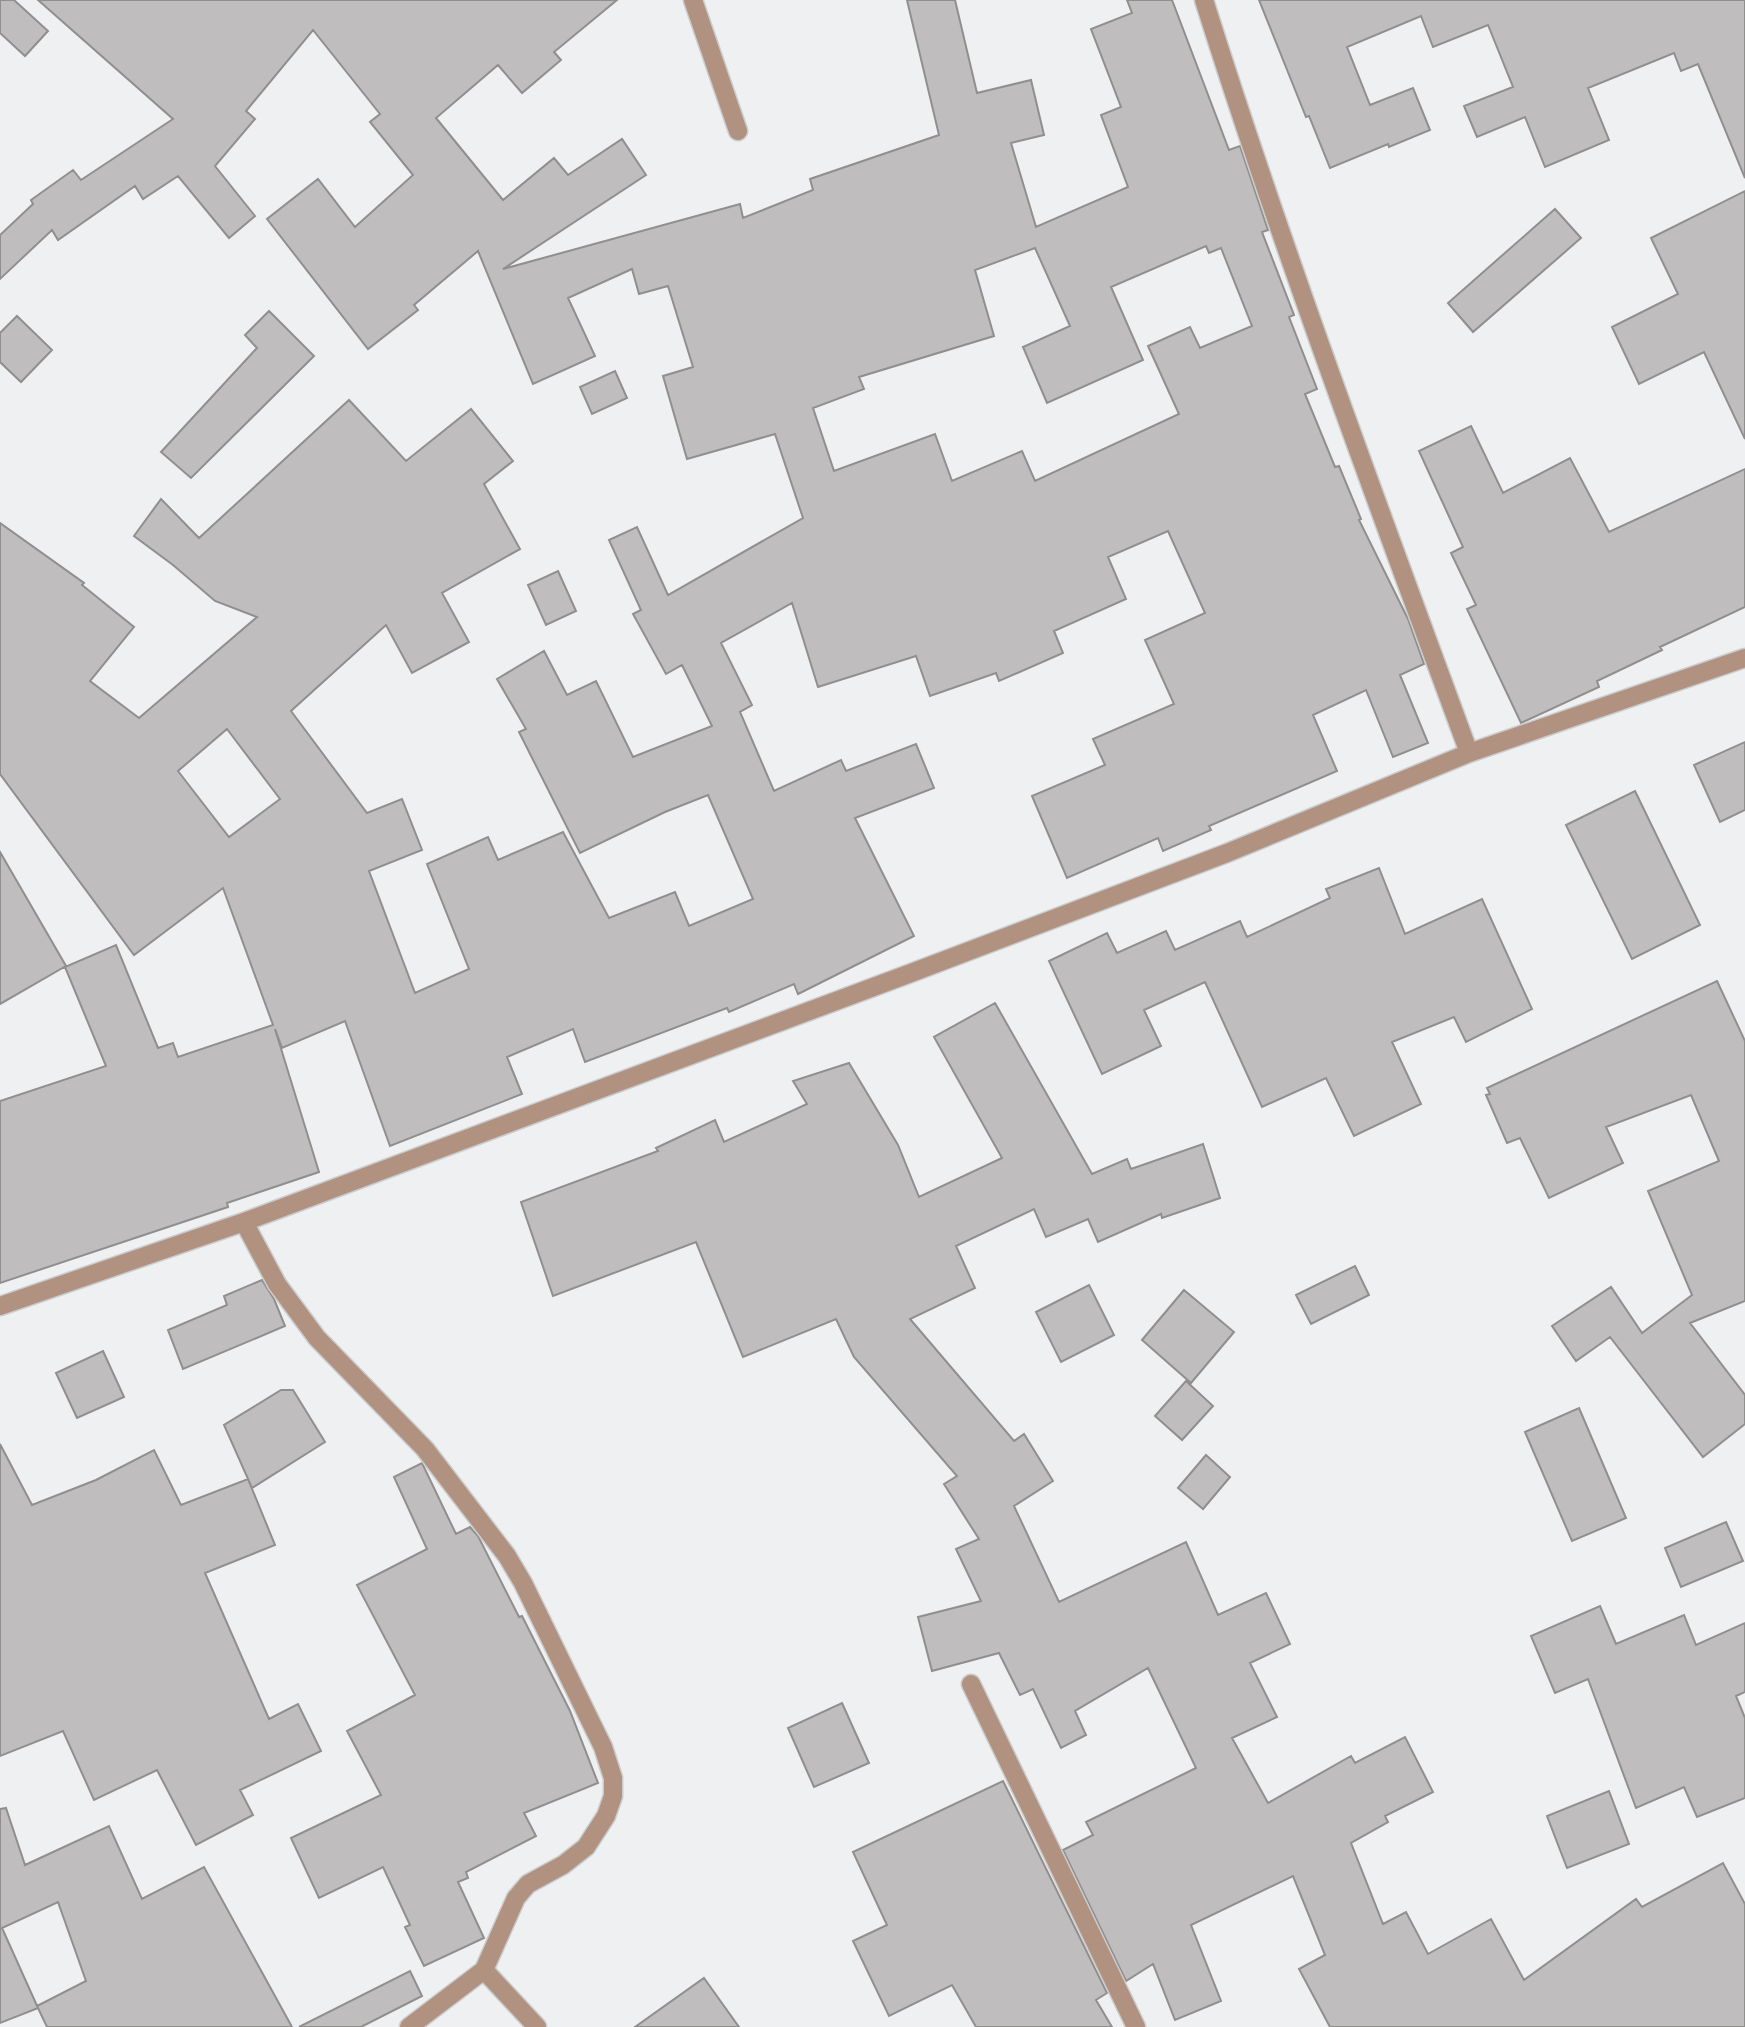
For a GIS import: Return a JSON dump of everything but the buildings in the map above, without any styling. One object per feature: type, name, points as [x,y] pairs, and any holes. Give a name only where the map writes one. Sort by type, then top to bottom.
[{"type":"street","points":[[693,0],[738,131]]},
{"type":"street","points":[[1205,0],[1333,383],[1469,752]]},
{"type":"street","points":[[0,1306],[244,1222],[1214,858],[1469,752],[1745,658]]},
{"type":"street","points":[[244,1222],[277,1283],[317,1338],[425,1449],[507,1556],[523,1583],[603,1747],[613,1778],[613,1796],[606,1816],[586,1847],[562,1866],[528,1884],[516,1898],[484,1970],[409,2027]]},
{"type":"street","points":[[971,1684],[1136,2027]]},
{"type":"street","points":[[484,1970],[537,2027]]}]
